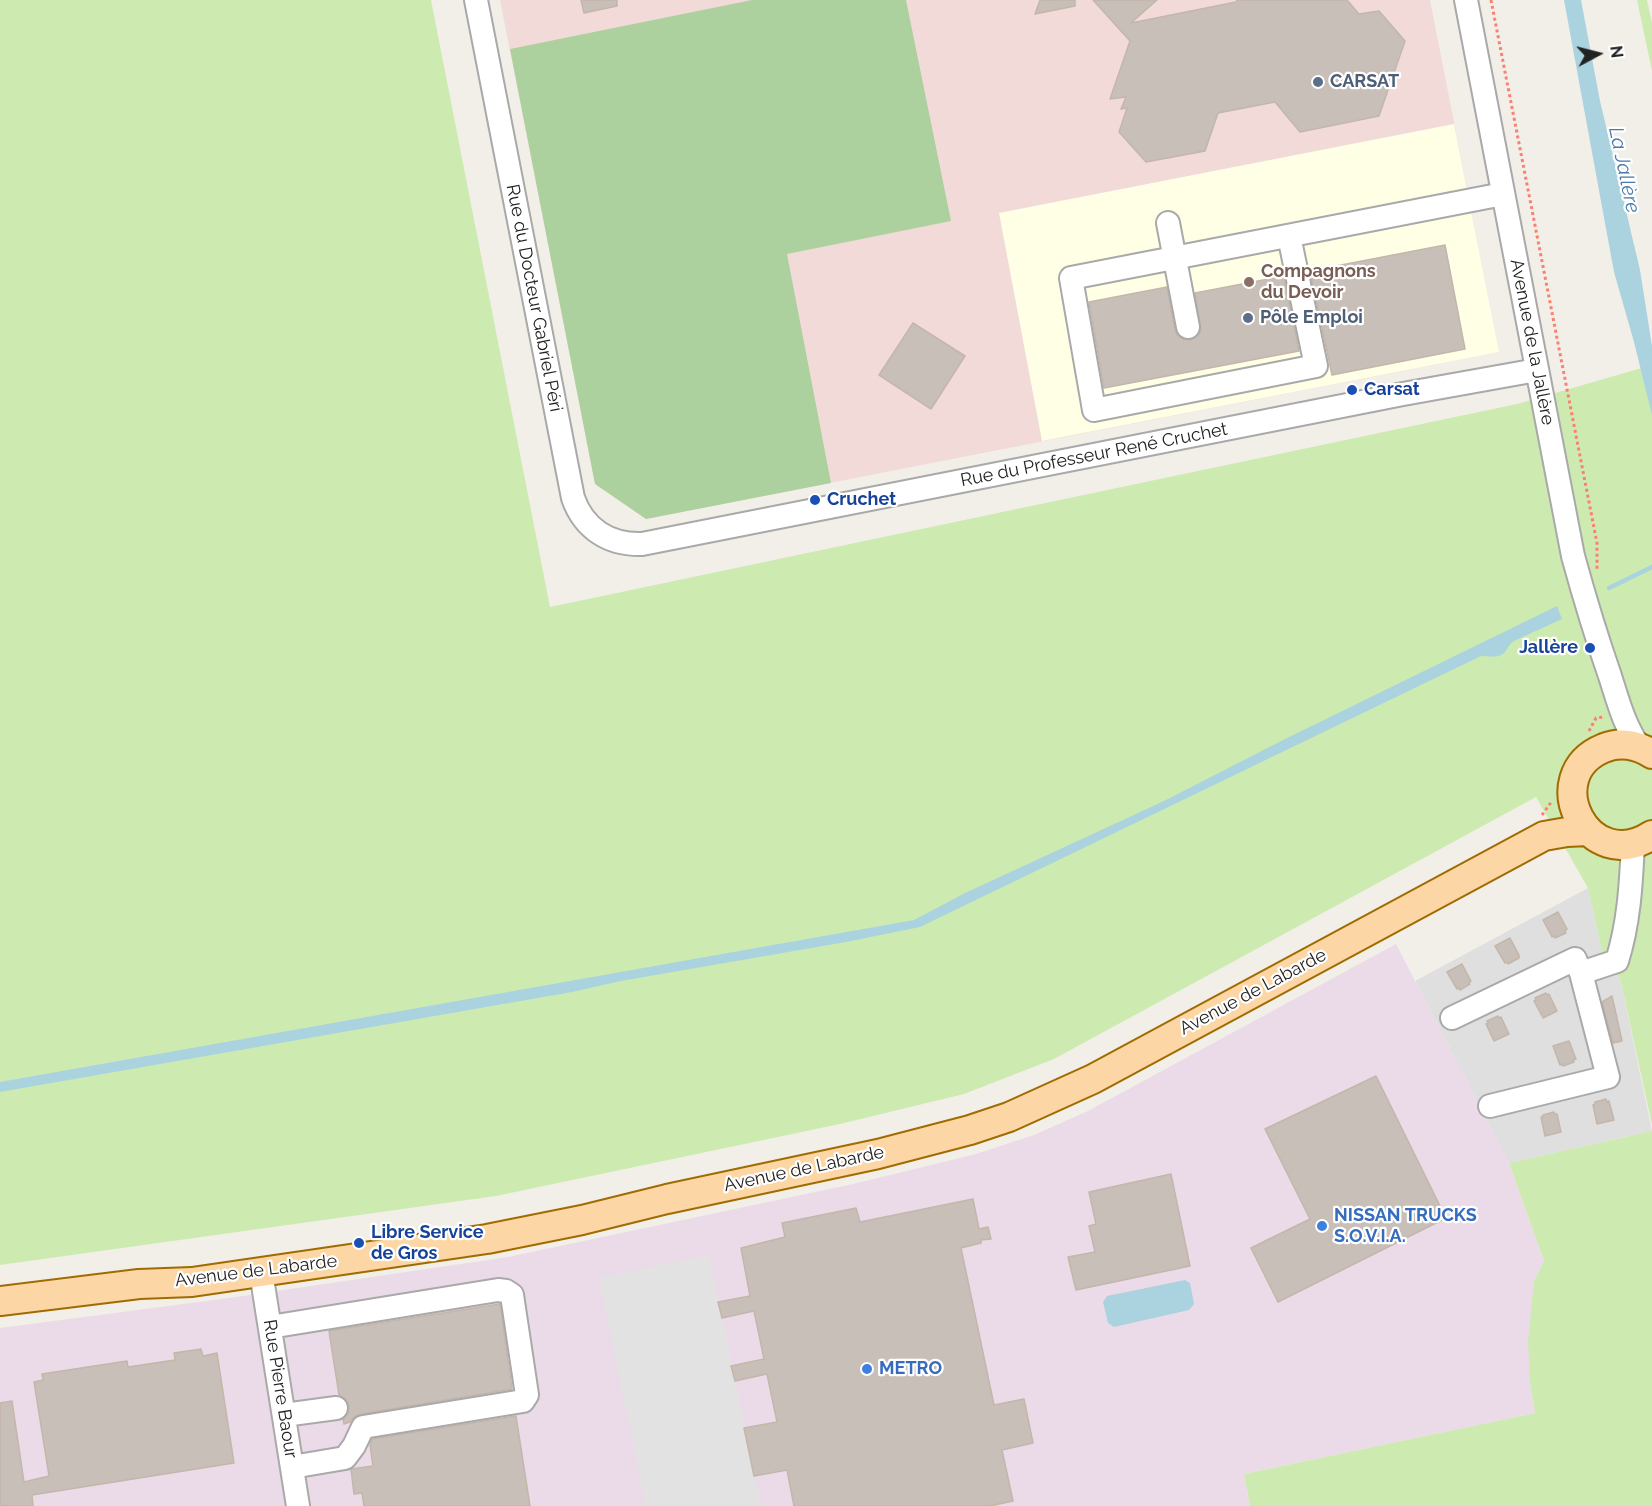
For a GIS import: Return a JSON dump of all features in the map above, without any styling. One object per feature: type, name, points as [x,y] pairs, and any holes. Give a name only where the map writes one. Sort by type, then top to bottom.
[{"type":"main road","points":[[1590,744],[1618,744],[1648,752]]},
{"type":"main road","name":"Avenue de Labarde","points":[[0,1301],[139,1284],[192,1282],[487,1239],[570,1223],[667,1199],[899,1149],[1009,1117],[1093,1079],[1539,828],[1564,811],[1563,796],[1588,757],[1590,744]]},
{"type":"main road","points":[[1563,796],[1588,831],[1604,842],[1623,845],[1642,839]]},
{"type":"main road","name":"Avenue de Labarde","points":[[1539,828],[1567,832],[1588,831]]},
{"type":"street","name":"Rue du Docteur Gabriel Péri","points":[[476,0],[573,498],[583,519],[600,534],[620,543],[652,542]]},
{"type":"street","name":"Avenue de la Jallère","points":[[1466,0],[1573,556],[1587,607],[1626,726],[1648,752]]},
{"type":"street","points":[[1289,236],[1316,366],[1094,410],[1071,278],[1503,194]]},
{"type":"street","points":[[1168,223],[1188,327]]},
{"type":"street","name":"Rue du Professeur René Cruchet","points":[[652,542],[1537,369]]},
{"type":"street","name":"Avenue de la Jallère","points":[[1590,744],[1608,732],[1611,715],[1611,680]]},
{"type":"street","points":[[1581,973],[1617,961],[1625,936],[1631,879],[1642,839]]},
{"type":"street","points":[[1452,1018],[1575,959],[1581,973],[1608,1077],[1490,1106]]},
{"type":"street","name":"Rue Pierre Baour","points":[[261,1272],[298,1506]]},
{"type":"street","points":[[270,1327],[498,1290],[512,1295],[527,1395],[523,1401],[363,1427],[345,1458],[292,1467]]},
{"type":"street","points":[[284,1415],[336,1408]]},
{"type":"path","points":[[1491,0],[1597,543],[1597,574]]},
{"type":"path","points":[[1590,744],[1589,732],[1596,718],[1611,715]]},
{"type":"path","points":[[1539,828],[1546,810],[1563,796]]},
{"type":"shaded area","points":[[500,0],[1430,0],[1499,352],[646,519],[595,484]]},
{"type":"shaded area","name":"Compagnons du Devoir","points":[[1454,124],[1499,352],[1042,441],[999,213]]},
{"type":"shaded area","points":[[1588,888],[1605,965],[1620,978],[1652,1131],[1509,1163],[1415,981]]},
{"type":"shaded area","points":[[1396,944],[1509,1163],[1544,1261],[1534,1281],[1530,1383],[1535,1413],[1244,1474],[1250,1506],[0,1506],[0,1328],[229,1298],[508,1257],[853,1184],[976,1154],[1034,1135],[1088,1111]]},
{"type":"shaded area","points":[[709,1255],[761,1506],[646,1506],[599,1278]]},
{"type":"green space","points":[[0,0],[431,0],[550,607],[1517,404],[1652,365],[1652,1125],[1620,978],[1605,965],[1588,888],[1536,797],[1054,1059],[964,1094],[840,1124],[496,1196],[0,1265]]},
{"type":"green space","points":[[752,0],[906,0],[951,221],[787,254],[831,483],[646,519],[595,484],[510,49]]},
{"type":"green space","points":[[1637,0],[1647,0],[1652,23],[1652,71]]},
{"type":"green space","points":[[1652,1131],[1652,1506],[1250,1506],[1244,1474],[1535,1413],[1530,1383],[1528,1342],[1534,1281],[1544,1261],[1509,1163]]},
{"type":"water","points":[[1564,0],[1581,0],[1600,101],[1640,270],[1652,346],[1652,415],[1614,272]]},
{"type":"water","points":[[1557,606],[1562,619],[1514,641],[1500,656],[1481,656],[920,927],[621,981],[572,992],[0,1092],[0,1082],[914,920],[965,893],[1164,801]]},
{"type":"water","points":[[1185,1280],[1190,1283],[1194,1304],[1189,1310],[1114,1327],[1108,1323],[1103,1302],[1107,1296]]},
{"type":"building","points":[[581,0],[617,0],[617,6],[584,13]]},
{"type":"building","points":[[1040,0],[1075,0],[1075,6],[1035,14]]},
{"type":"building","name":"CARSAT","points":[[1093,0],[1157,0],[1131,23],[1237,0],[1347,0],[1359,14],[1379,11],[1405,41],[1379,116],[1300,132],[1275,102],[1218,113],[1205,151],[1146,162],[1119,132],[1127,108],[1121,109],[1126,97],[1110,99],[1130,41]]},
{"type":"building","points":[[1445,245],[1465,349],[1332,375],[1310,271]]},
{"type":"building","name":"Pôle Emploi","points":[[1284,276],[1299,351],[1104,388],[1089,302],[1167,287],[1177,335],[1190,340],[1197,337],[1201,331],[1195,293]]},
{"type":"building","points":[[913,323],[965,356],[931,409],[879,375]]},
{"type":"building","points":[[1558,912],[1567,929],[1566,933],[1555,938],[1552,937],[1543,920]]},
{"type":"building","points":[[1510,938],[1519,958],[1508,964],[1505,963],[1495,946]]},
{"type":"building","points":[[1462,964],[1471,981],[1460,990],[1457,989],[1447,972]]},
{"type":"building","points":[[1549,994],[1557,1011],[1543,1018],[1534,1001],[1535,998]]},
{"type":"building","points":[[1612,996],[1622,1041],[1613,1043],[1602,1002]]},
{"type":"building","points":[[1501,1017],[1509,1034],[1494,1041],[1486,1024],[1487,1021]]},
{"type":"building","points":[[1569,1041],[1576,1059],[1563,1066],[1560,1065],[1553,1046]]},
{"type":"building","points":[[1376,1076],[1446,1218],[1278,1302],[1251,1248],[1310,1219],[1265,1129]]},
{"type":"building","points":[[1606,1099],[1607,1102],[1609,1101],[1614,1120],[1597,1124],[1593,1105],[1595,1102]]},
{"type":"building","points":[[1554,1112],[1557,1114],[1561,1132],[1545,1136],[1541,1117]]},
{"type":"building","points":[[1171,1174],[1190,1266],[1076,1290],[1068,1257],[1095,1252],[1089,1226],[1096,1224],[1089,1192]]},
{"type":"building","points":[[973,1199],[979,1229],[988,1227],[991,1239],[981,1240],[981,1243],[961,1248],[994,1405],[1024,1399],[1033,1443],[1002,1450],[1013,1501],[990,1506],[794,1506],[787,1470],[754,1476],[744,1428],[777,1422],[767,1374],[735,1381],[731,1366],[764,1359],[754,1311],[722,1318],[718,1302],[750,1296],[741,1248],[785,1237],[782,1223],[856,1208],[860,1222]]},
{"type":"building","points":[[500,1304],[512,1389],[361,1414],[344,1424],[343,1419],[348,1414],[349,1406],[346,1399],[339,1395],[329,1331]]},
{"type":"building","points":[[201,1349],[203,1356],[217,1353],[234,1463],[32,1495],[33,1506],[0,1506],[0,1403],[12,1401],[24,1482],[49,1476],[34,1382],[43,1380],[42,1374],[127,1361],[128,1367],[175,1360],[174,1353]]},
{"type":"building","points":[[516,1416],[530,1506],[364,1506],[362,1493],[354,1494],[351,1469],[373,1466],[370,1445],[372,1439]]},
{"type":"waterway","points":[[1609,588],[1652,567]]},
{"type":"place","name":"CARSAT","points":[[1318,82]]},
{"type":"place","name":"Compagnons du Devoir","points":[[1249,282]]},
{"type":"place","name":"Pôle Emploi","points":[[1248,318]]},
{"type":"place","name":"Carsat","points":[[1352,390]]},
{"type":"place","name":"Cruchet","points":[[815,500]]},
{"type":"place","name":"Jallère","points":[[1590,648]]},
{"type":"place","name":"NISSAN TRUCKS S.O.V.I.A.","points":[[1322,1226]]},
{"type":"place","name":"Libre Service de Gros","points":[[359,1243]]},
{"type":"place","name":"METRO","points":[[867,1369]]},
{"type":"water label","name":"La Jallère","points":[[1624,170]]}]
